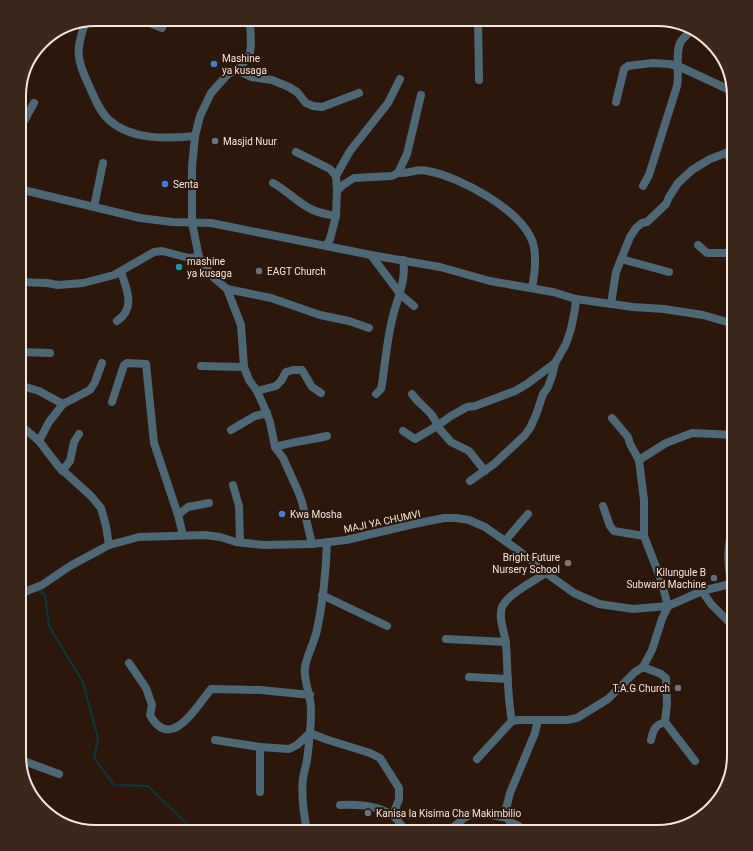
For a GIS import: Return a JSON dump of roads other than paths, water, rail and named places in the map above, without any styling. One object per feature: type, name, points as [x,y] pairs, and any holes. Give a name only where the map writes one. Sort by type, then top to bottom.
[{"type":"street","points":[[157,26],[162,28]]},
{"type":"street","points":[[250,26],[250,53],[238,70],[228,74],[211,93],[200,116],[195,136],[192,167],[192,223],[199,257],[213,277],[227,289],[241,325],[244,367],[249,380],[257,391],[267,413],[275,447],[283,458],[298,491],[312,544]]},
{"type":"street","points":[[479,26],[479,80]]},
{"type":"street","points":[[83,27],[78,56],[93,96],[109,120],[131,133],[180,138],[195,136]]},
{"type":"street","points":[[644,186],[649,175],[677,86],[679,44],[681,40],[689,33]]},
{"type":"street","points":[[616,102],[624,69],[626,67],[653,63],[678,66],[727,88]]},
{"type":"street","points":[[238,70],[251,77],[272,80],[289,86],[297,92],[306,103],[313,106],[322,106],[359,93]]},
{"type":"street","points":[[330,244],[336,216],[336,176],[350,151],[388,102],[400,79]]},
{"type":"street","points":[[398,173],[407,154],[422,95]]},
{"type":"street","points":[[26,117],[34,103]]},
{"type":"street","points":[[296,152],[330,169],[336,176]]},
{"type":"street","points":[[611,304],[614,280],[621,259],[634,232],[642,223],[647,222],[666,204],[672,191],[685,175],[710,159],[726,153]]},
{"type":"street","points":[[94,207],[103,162]]},
{"type":"street","points":[[337,191],[354,178],[392,176],[398,173],[404,174],[418,169],[439,173],[482,192],[504,207],[522,226],[532,242],[536,263],[532,288]]},
{"type":"street","points":[[273,183],[310,208],[318,212],[336,216]]},
{"type":"street","points":[[26,191],[140,218],[192,223],[211,223],[330,244],[371,255],[440,267],[513,286],[553,292],[576,299],[611,304],[664,308],[727,322]]},
{"type":"street","points":[[698,245],[707,253],[727,253]]},
{"type":"street","points":[[26,282],[58,285],[83,284],[114,275],[154,252],[162,251],[189,258],[199,257]]},
{"type":"street","points":[[371,255],[400,293],[414,306]]},
{"type":"street","points":[[621,259],[669,272]]},
{"type":"street","points":[[376,394],[381,389],[390,332],[404,272],[403,260]]},
{"type":"street","points":[[117,321],[124,316],[128,306],[128,296],[120,272]]},
{"type":"street","points":[[227,289],[271,298],[320,315],[349,321],[369,328]]},
{"type":"street","points":[[470,481],[485,471],[520,440],[530,428],[543,394],[550,381],[555,363],[566,344],[571,329],[576,299]]},
{"type":"street","points":[[26,352],[50,352]]},
{"type":"street","points":[[39,441],[49,422],[63,404],[90,390],[95,382],[102,363]]},
{"type":"street","points":[[112,402],[124,365],[127,363],[146,364],[154,443],[178,515],[183,535]]},
{"type":"street","points":[[404,431],[415,440],[467,407],[476,406],[515,391],[555,363]]},
{"type":"street","points":[[201,366],[244,367]]},
{"type":"street","points":[[257,391],[276,386],[286,372],[302,370],[312,387],[321,393]]},
{"type":"street","points":[[26,387],[39,391],[63,404]]},
{"type":"street","points":[[412,394],[416,401],[436,421],[437,426],[450,442],[466,449],[485,471]]},
{"type":"street","points":[[231,430],[256,416],[267,413]]},
{"type":"street","points":[[477,759],[512,722],[567,720],[577,718],[608,700],[635,672],[643,666],[652,650],[668,606],[661,580],[644,536],[644,500],[639,460],[630,444],[628,436],[612,418]]},
{"type":"street","points":[[26,430],[39,441],[52,460],[91,496],[101,508],[109,544]]},
{"type":"street","points":[[639,460],[666,443],[692,433],[727,435]]},
{"type":"street","points":[[62,470],[70,461],[74,442],[79,434]]},
{"type":"street","points":[[275,447],[295,441],[312,440],[327,436]]},
{"type":"street","points":[[233,484],[239,506],[240,542]]},
{"type":"street","points":[[178,515],[188,507],[209,504]]},
{"type":"street","points":[[603,506],[610,526],[614,531],[644,536]]},
{"type":"street","points":[[505,541],[528,514]]},
{"type":"street","name":"MAJI YA CHUMVI","points":[[26,591],[42,585],[70,566],[109,544],[139,537],[205,535],[220,536],[240,542],[264,545],[312,544],[346,540],[444,518],[456,518],[476,522],[525,554],[546,573],[574,593],[599,604],[633,609],[668,606],[702,590],[727,584]]},
{"type":"street","points":[[306,825],[303,807],[303,777],[307,762],[312,711],[310,695],[306,682],[305,668],[317,630],[326,566],[327,542]]},
{"type":"street","points":[[512,722],[509,707],[506,642],[501,616],[502,607],[519,591],[546,573]]},
{"type":"street","points":[[702,590],[711,604],[727,619]]},
{"type":"street","points":[[322,595],[387,626]]},
{"type":"street","points":[[446,639],[506,642]]},
{"type":"street","points":[[129,663],[146,688],[152,706],[151,717],[165,730],[171,730],[182,724],[211,689],[215,688],[261,690],[310,695]]},
{"type":"street","points":[[643,666],[661,674],[666,678],[667,704],[665,722],[695,761]]},
{"type":"street","points":[[469,677],[508,679]]},
{"type":"street","points":[[517,825],[509,821],[506,809],[510,793],[535,733],[538,720]]},
{"type":"street","points":[[651,740],[653,731],[657,725],[665,722]]},
{"type":"street","points":[[215,740],[281,750],[291,749],[310,733]]},
{"type":"street","points":[[310,733],[370,753],[380,758],[399,788],[399,799],[393,815]]},
{"type":"street","points":[[260,747],[260,792]]},
{"type":"street","points":[[27,762],[59,774]]},
{"type":"street","points":[[340,805],[350,804],[375,808],[393,815],[402,825]]},
{"type":"street","points":[[456,825],[474,812],[508,818]]},
{"type":"waterway","points":[[37,590],[45,594],[49,626],[83,682],[98,739],[94,758],[114,785],[148,786],[188,825]]},
{"type":"place","name":"Mashine ya kusaga","points":[[214,64]]},
{"type":"place","name":"Masjid Nuur","points":[[215,141]]},
{"type":"place","name":"Senta","points":[[165,184]]},
{"type":"place","name":"mashine ya kusaga","points":[[179,267]]},
{"type":"place","name":"EAGT Church","points":[[259,271]]},
{"type":"place","name":"Kwa Mosha","points":[[282,514]]},
{"type":"place","name":"Bright Future Nursery School","points":[[568,563]]},
{"type":"place","name":"Kilungule B Subward Machine","points":[[714,578]]},
{"type":"place","name":"T.A.G Church","points":[[678,688]]},
{"type":"place","name":"Kanisa la Kisima Cha Makimbilio","points":[[368,813]]}]
